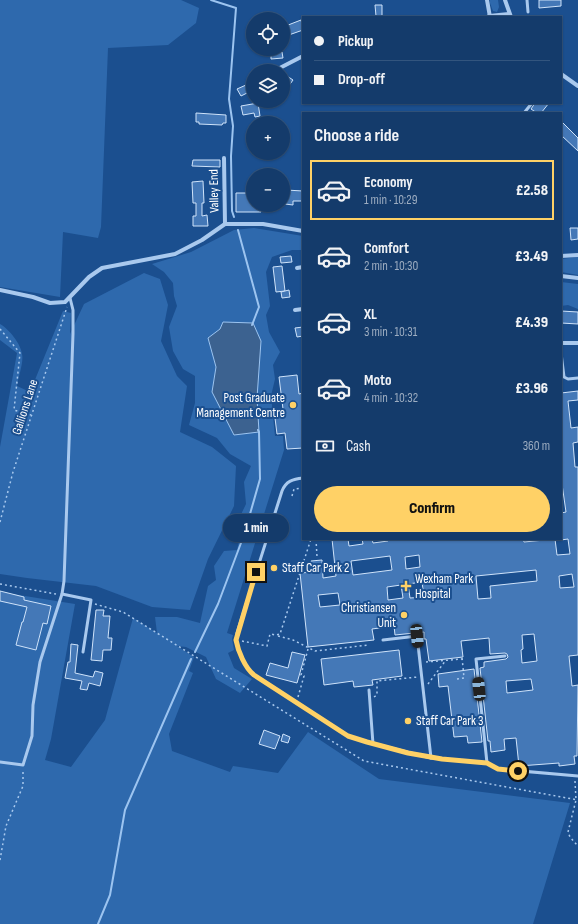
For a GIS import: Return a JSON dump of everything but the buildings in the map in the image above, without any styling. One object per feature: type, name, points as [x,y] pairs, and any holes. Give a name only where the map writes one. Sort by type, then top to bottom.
[{"type":"street","points":[[487,0],[489,16]]},
{"type":"street","points":[[500,16],[510,15],[505,0]]},
{"type":"street","points":[[288,64],[302,57]]},
{"type":"street","points":[[562,75],[578,86]]},
{"type":"street","name":"Valley End","points":[[224,158],[225,224]]},
{"type":"street","points":[[0,290],[33,297],[50,303],[65,302],[89,277],[102,268],[175,254],[202,240],[225,224],[263,224],[302,231]]},
{"type":"street","points":[[562,256],[578,255]]},
{"type":"street","points":[[297,268],[302,267]]},
{"type":"street","points":[[562,276],[578,278]]},
{"type":"street","points":[[295,310],[302,309]]},
{"type":"street","points":[[562,343],[578,344]]},
{"type":"lane","points":[[527,0],[528,12]]},
{"type":"lane","points":[[525,112],[531,104]]},
{"type":"lane","points":[[0,762],[23,765],[32,736],[33,705],[40,662],[62,594],[64,581],[73,352],[73,310],[70,298]]},
{"type":"lane","points":[[562,361],[564,377],[567,379],[578,378]]},
{"type":"lane","points":[[302,478],[292,479],[285,485],[282,491],[236,640],[238,648],[250,672],[348,736],[373,744],[431,758],[487,763],[498,769],[577,776]]},
{"type":"lane","points":[[62,594],[90,600],[83,652]]},
{"type":"lane","points":[[383,640],[417,636],[431,758]]},
{"type":"lane","points":[[487,763],[476,659],[504,656]]},
{"type":"lane","points":[[369,690],[373,744]]},
{"type":"path","name":"Gallions Lane","points":[[0,522],[13,472],[70,298]]},
{"type":"path","points":[[0,329],[20,353],[14,410],[32,415]]},
{"type":"path","points":[[292,496],[294,489],[302,488]]},
{"type":"path","points":[[276,635],[281,633],[311,540]]},
{"type":"path","points":[[316,540],[317,557]]},
{"type":"path","points":[[236,640],[248,641],[267,646],[270,634],[293,640],[312,651],[369,646]]},
{"type":"path","points":[[297,703],[304,676],[301,675],[308,649]]},
{"type":"path","points":[[420,663],[462,658],[464,678],[457,679]]},
{"type":"path","points":[[422,685],[428,684],[446,660]]},
{"type":"path","points":[[370,698],[376,697],[377,695],[378,681],[421,677]]},
{"type":"path","points":[[0,860],[6,826],[23,786],[23,765]]},
{"type":"path","points":[[577,776],[576,800],[568,832],[570,837],[578,845]]},
{"type":"shaded area","points":[[0,0],[181,0],[199,8],[196,23],[168,45],[108,48],[101,227],[98,238],[63,232],[60,297],[0,287]]},
{"type":"shaded area","points":[[490,0],[498,0],[499,7],[497,12],[493,11]]},
{"type":"shaded area","points":[[254,228],[302,236],[302,250],[292,250],[272,257],[266,272],[270,306],[266,315],[269,332],[280,352],[273,365],[275,379],[271,396],[275,436],[283,436],[284,450],[227,633],[233,635],[232,639],[234,650],[228,653],[234,668],[252,679],[240,693],[216,679],[206,657],[186,647],[177,646],[194,657],[189,671],[193,673],[169,734],[172,751],[230,772],[233,766],[278,773],[308,732],[379,779],[570,803],[533,924],[0,924],[0,592],[75,604],[51,739],[45,760],[71,767],[105,720],[133,618],[157,633],[155,617],[177,617],[200,623],[208,586],[216,580],[214,566],[224,551],[237,550],[240,537],[235,527],[246,504],[244,482],[251,466],[230,454],[217,438],[189,425],[195,403],[195,376],[183,369],[173,351],[169,327],[177,306],[174,296],[173,283],[164,272],[152,264],[191,252],[234,230]]},
{"type":"shaded area","points":[[578,257],[578,275],[562,272],[562,259]]},
{"type":"shaded area","points":[[144,273],[160,279],[168,305],[161,341],[177,376],[187,386],[180,432],[212,447],[236,466],[234,506],[208,559],[190,610],[152,607],[96,586],[0,574],[0,447],[17,353],[0,340],[0,324],[14,337],[21,350],[22,361],[17,386],[30,392],[63,311],[71,313],[70,334],[84,304]]},
{"type":"shaded area","points":[[562,282],[578,284],[578,309],[568,305],[562,306]]},
{"type":"shaded area","points":[[223,322],[253,323],[261,341],[257,398],[259,432],[234,435],[212,392],[216,367],[208,338],[220,329]]},
{"type":"waterway","points":[[211,0],[236,8],[229,99],[233,126],[231,156],[232,211],[234,217]]},
{"type":"waterway","points":[[238,230],[259,307],[252,325]]},
{"type":"waterway","points":[[195,652],[218,604],[244,535],[260,479],[258,430]]},
{"type":"waterway","points":[[98,924],[110,895],[125,810],[191,659]]},
{"type":"place","name":"Post Graduate Management Centre","points":[[293,405]]},
{"type":"place","name":"Staff Car Park 2","points":[[274,568]]},
{"type":"place","name":"Wexham Park Hospital","points":[[406,586]]},
{"type":"place","name":"Christiansen Unit","points":[[404,615]]},
{"type":"place","name":"Staff Car Park 3","points":[[408,721]]},
{"type":"route","points":[[256,572],[236,637],[238,648],[250,672],[348,736],[431,758],[487,763],[498,769],[518,771]]}]
